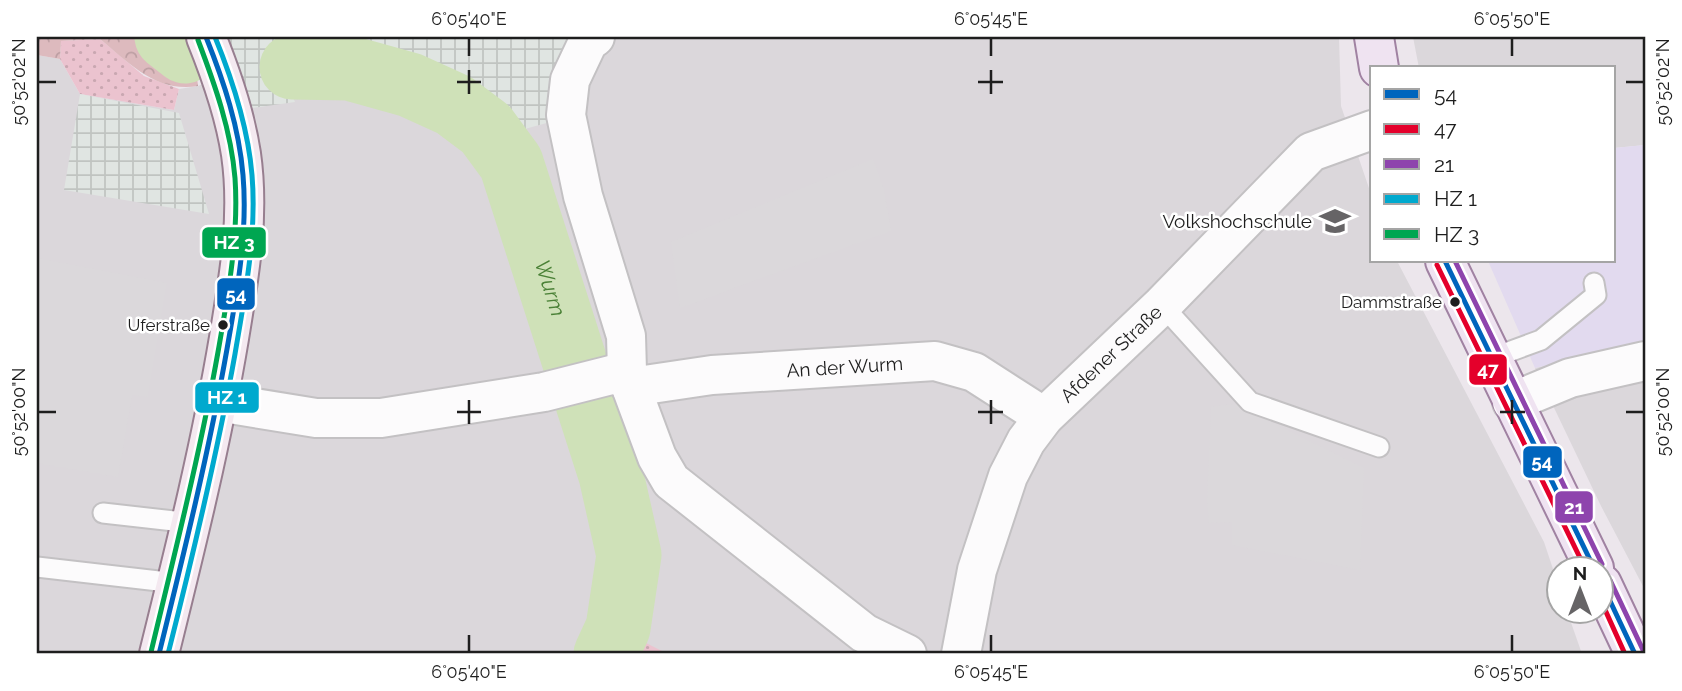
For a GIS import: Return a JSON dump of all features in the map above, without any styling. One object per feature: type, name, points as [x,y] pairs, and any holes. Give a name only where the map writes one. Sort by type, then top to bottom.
[{"type":"main road","points":[[1374,37],[1379,66]]},
{"type":"main road","points":[[1445,262],[1587,554]]},
{"type":"main road","points":[[1616,614],[1636,654]]},
{"type":"street","points":[[159,654],[192,523],[218,402],[242,258],[245,209],[241,154],[235,123],[206,37]]},
{"type":"street","points":[[595,37],[588,42],[570,80],[566,115],[583,195],[626,336],[620,379],[657,457],[671,481],[864,633],[907,654]]},
{"type":"street","name":"Afdener Straße","points":[[961,654],[977,569],[1008,476],[1026,441],[1044,417],[1162,305],[1311,152],[1370,131]]},
{"type":"street","name":"An der Wurm","points":[[218,402],[316,418],[381,418],[620,379],[935,360],[974,372],[1044,417]]},
{"type":"street","points":[[1512,401],[1570,378],[1645,361]]},
{"type":"lane","points":[[1492,358],[1541,340],[1596,295],[1594,283]]},
{"type":"lane","points":[[1162,305],[1250,401],[1378,447]]},
{"type":"lane","points":[[103,513],[192,523]]},
{"type":"lane","points":[[37,567],[176,583]]},
{"type":"shaded area","points":[[226,37],[1339,37],[1341,106],[1370,191],[1370,262],[1398,262],[1544,542],[1548,554],[1546,624],[1572,624],[1582,654],[37,654],[37,55],[60,59],[80,94],[174,110],[179,89],[198,86],[240,69]]},
{"type":"shaded area","points":[[226,37],[570,37],[554,121],[521,130],[503,101],[414,53],[311,41],[297,44],[286,52],[284,77],[295,102],[252,108]]},
{"type":"shaded area","points":[[1413,37],[1645,37],[1645,145],[1616,148],[1616,66],[1419,66]]},
{"type":"shaded area","points":[[100,39],[144,76],[179,89],[174,110],[80,94],[60,59],[61,41]]},
{"type":"shaded area","points":[[80,94],[179,113],[209,214],[64,190]]},
{"type":"shaded area","points":[[1645,145],[1645,343],[1535,368],[1488,262],[1616,262],[1616,148]]},
{"type":"shaded area","points":[[873,159],[884,190],[891,231],[680,308],[671,242]]},
{"type":"shaded area","points":[[37,258],[167,283],[148,397],[132,395],[118,477],[37,463]]},
{"type":"shaded area","points":[[1645,343],[1645,590],[1601,506],[1535,368]]},
{"type":"shaded area","points":[[1234,404],[1364,468],[1360,570],[1232,545],[1232,522],[1209,523],[1207,500],[1211,407]]},
{"type":"shaded area","points":[[623,555],[658,563],[634,637],[668,654],[583,654]]},
{"type":"green space","points":[[37,37],[178,37],[197,77],[198,86],[183,87],[157,81],[133,67],[100,39],[61,41],[60,59],[37,55]]},
{"type":"waterway","name":"Wurm","points":[[167,37],[185,51]]},
{"type":"waterway","name":"Wurm","points":[[292,67],[349,68],[410,85],[454,105],[486,129],[511,163],[611,475],[629,555],[618,628],[606,654]]},
{"type":"waterway","points":[[541,254],[572,264]]},
{"type":"transit line","name":"54","points":[[159,654],[220,387],[243,241],[243,175],[238,140],[225,88],[206,37]]},
{"type":"transit line","points":[[168,654],[235,354],[253,220],[252,175],[247,139],[234,87],[215,37]]},
{"type":"transit line","points":[[151,652],[203,427],[218,352],[234,244],[236,200],[230,143],[198,40]]},
{"type":"transit line","name":"54","points":[[1445,262],[1587,554]]},
{"type":"transit line","name":"21","points":[[1455,262],[1597,554]]},
{"type":"transit line","name":"47","points":[[1437,265],[1578,554]]},
{"type":"transit line","name":"21","points":[[1616,593],[1643,650]]},
{"type":"transit line","name":"54","points":[[1616,614],[1635,654]]},
{"type":"transit line","name":"47","points":[[1611,624],[1625,654]]},
{"type":"place","name":"Volkshochschule","points":[[1335,221]]},
{"type":"place","name":"Dammstraße","points":[[1455,302]]},
{"type":"place","name":"Uferstraße","points":[[223,325]]}]
